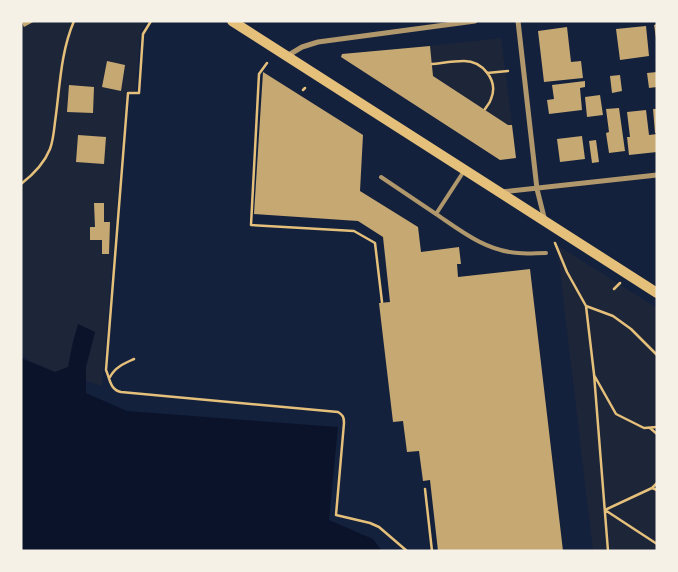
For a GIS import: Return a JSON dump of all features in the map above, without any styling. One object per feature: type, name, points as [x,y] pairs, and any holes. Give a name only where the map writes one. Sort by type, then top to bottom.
[{"type":"main road","points":[[232,21],[657,293]]},
{"type":"street","points":[[287,56],[302,47],[318,42],[475,21]]},
{"type":"street","points":[[518,21],[537,189],[545,221]]},
{"type":"street","points":[[501,192],[657,174]]},
{"type":"lane","points":[[436,214],[465,169]]},
{"type":"lane","points":[[381,177],[477,241],[490,247],[518,253],[546,253]]},
{"type":"path","points":[[21,184],[42,165],[51,148],[58,105],[62,58],[74,21]]},
{"type":"path","points":[[151,21],[143,34],[139,93],[128,93],[106,370],[112,388],[121,392],[338,412],[342,414],[344,423],[336,516],[370,522],[379,527],[407,551]]},
{"type":"path","points":[[432,64],[465,61],[478,64],[492,80],[493,91],[485,109]]},
{"type":"path","points":[[267,64],[259,74],[251,225],[354,230],[375,243],[382,302]]},
{"type":"path","points":[[487,73],[508,71]]},
{"type":"path","points":[[561,256],[567,272],[586,306],[594,374],[608,551]]},
{"type":"path","points":[[586,306],[613,316],[631,329],[657,355]]},
{"type":"path","points":[[110,379],[111,374],[121,365],[134,359]]},
{"type":"path","points":[[594,374],[616,414],[644,428],[657,427]]},
{"type":"path","points":[[648,428],[657,434]]},
{"type":"path","points":[[605,510],[652,488],[657,483]]},
{"type":"path","points":[[652,488],[657,490]]},
{"type":"path","points":[[424,489],[432,551]]},
{"type":"path","points":[[605,510],[657,544]]},
{"type":"shaded area","points":[[21,21],[147,21],[140,33],[136,91],[126,91],[102,386],[86,381],[86,367],[95,332],[78,325],[68,367],[55,372],[29,361],[21,353]]},
{"type":"shaded area","points":[[501,38],[512,125],[508,125],[433,76],[430,46]]},
{"type":"shaded area","points":[[557,245],[657,308],[657,551],[593,551]]},
{"type":"shaded area","points":[[78,324],[95,332],[86,367],[86,393],[127,411],[338,427],[329,520],[373,539],[382,551],[21,551],[21,358],[55,372],[68,367]]},
{"type":"building","points":[[21,21],[35,21],[24,27]]},
{"type":"building","points":[[657,24],[657,38],[656,38],[654,25]]},
{"type":"building","points":[[646,26],[649,56],[620,60],[616,29]]},
{"type":"building","points":[[567,27],[571,62],[581,61],[583,78],[544,82],[538,31]]},
{"type":"building","points":[[430,46],[433,76],[508,125],[512,125],[516,158],[500,160],[341,57],[342,54]]},
{"type":"building","points":[[107,61],[125,65],[121,91],[102,87]]},
{"type":"building","points":[[263,72],[363,135],[360,191],[418,227],[421,252],[459,247],[461,264],[457,264],[458,277],[530,269],[563,551],[438,551],[430,480],[423,481],[419,451],[407,452],[403,421],[393,422],[379,303],[390,302],[383,237],[358,221],[254,214]]},
{"type":"building","points":[[657,72],[657,87],[649,88],[647,73]]},
{"type":"building","points":[[620,75],[622,91],[612,93],[610,76]]},
{"type":"building","points":[[585,81],[585,87],[580,88],[582,110],[549,114],[547,100],[554,99],[552,85]]},
{"type":"building","points":[[69,85],[94,87],[93,113],[67,112]]},
{"type":"building","points":[[600,95],[603,115],[587,117],[585,97]]},
{"type":"building","points":[[619,108],[625,151],[609,153],[606,133],[609,132],[606,109]]},
{"type":"building","points":[[653,109],[657,109],[657,133],[655,133]]},
{"type":"building","points":[[646,110],[649,135],[657,134],[657,152],[629,155],[627,137],[630,137],[627,112]]},
{"type":"building","points":[[78,135],[106,137],[104,164],[76,162]]},
{"type":"building","points":[[582,136],[585,159],[560,162],[557,139]]},
{"type":"building","points":[[596,140],[599,162],[592,163],[589,141]]},
{"type":"building","points":[[94,203],[104,203],[104,222],[110,222],[109,254],[102,254],[102,240],[90,240],[90,227],[95,227]]}]
